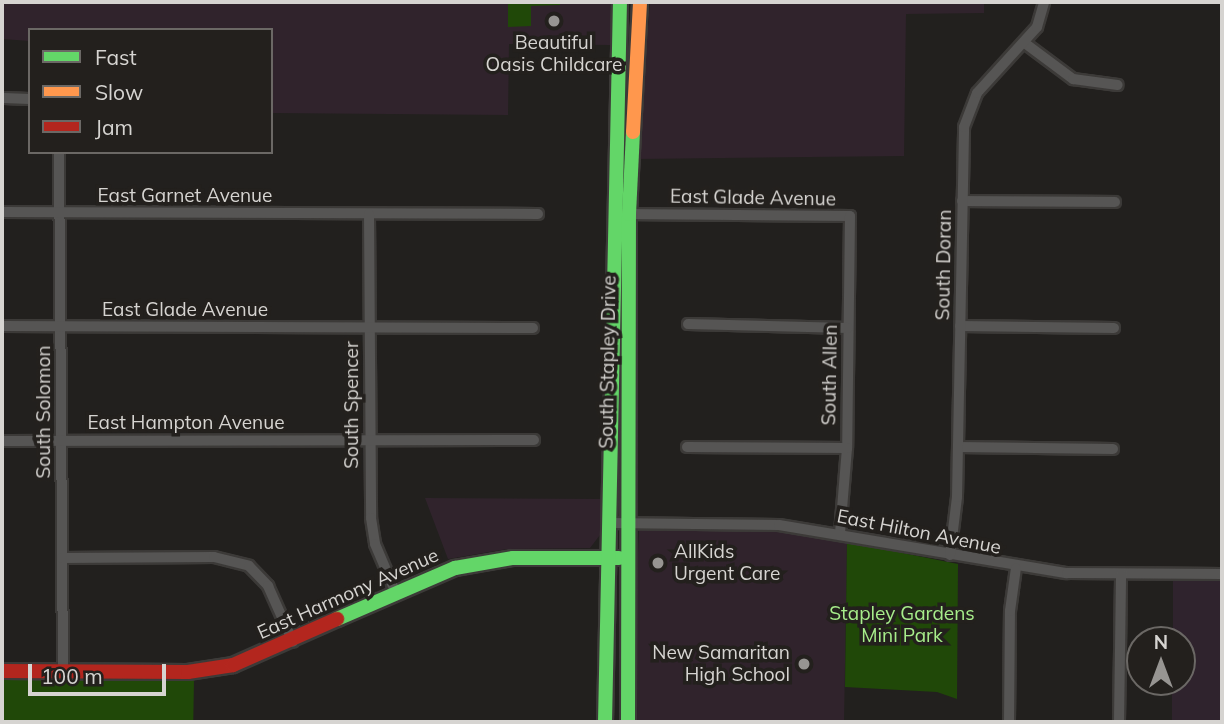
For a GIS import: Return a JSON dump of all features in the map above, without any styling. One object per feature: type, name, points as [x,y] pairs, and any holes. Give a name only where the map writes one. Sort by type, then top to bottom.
[{"type":"main road","name":"South Stapley Drive","points":[[605,722],[620,2]]},
{"type":"main road","name":"South Stapley Drive","points":[[628,722],[629,214],[639,2]]},
{"type":"main road","points":[[619,43],[628,58],[628,93],[635,95]]},
{"type":"main road","name":"East Harmony Avenue","points":[[2,671],[193,671],[233,665],[293,642],[395,591],[484,561],[627,558]]},
{"type":"main road","points":[[608,619],[616,636],[619,672],[627,681]]},
{"type":"main road","points":[[607,680],[618,688],[620,722]]},
{"type":"street","name":"South Doran","points":[[950,555],[958,447],[962,140],[970,106],[988,81],[1026,44],[1037,27],[1044,2]]},
{"type":"street","points":[[1026,44],[1073,79],[1118,85]]},
{"type":"street","points":[[2,98],[28,99]]},
{"type":"street","name":"South Solomon","points":[[59,154],[63,672]]},
{"type":"street","points":[[962,201],[1115,202]]},
{"type":"street","name":"East Garnet Avenue","points":[[2,212],[538,214]]},
{"type":"street","name":"South Spencer","points":[[369,214],[373,531],[395,591]]},
{"type":"street","name":"East Glade Avenue","points":[[614,214],[850,216]]},
{"type":"street","name":"South Allen","points":[[840,534],[847,448],[850,216]]},
{"type":"street","points":[[688,324],[848,328]]},
{"type":"street","name":"East Glade Avenue","points":[[2,326],[533,328]]},
{"type":"street","points":[[960,326],[1114,328]]},
{"type":"street","name":"East Hampton Avenue","points":[[2,441],[534,440]]},
{"type":"street","points":[[687,447],[847,448]]},
{"type":"street","points":[[958,447],[1113,449]]},
{"type":"street","name":"East Hilton Avenue","points":[[610,523],[779,525],[1016,568],[1121,574],[1222,574]]},
{"type":"street","points":[[62,558],[214,557],[249,566],[268,586],[293,642]]},
{"type":"street","points":[[1009,722],[1010,611],[1016,568]]},
{"type":"street","points":[[1119,722],[1121,574]]},
{"type":"shaded area","points":[[2,2],[611,2],[610,45],[509,44],[508,115],[273,113],[273,28],[28,28],[28,41],[2,39]]},
{"type":"shaded area","points":[[650,2],[984,2],[984,13],[906,14],[904,156],[637,159]]},
{"type":"shaded area","points":[[425,498],[600,499],[600,535],[590,548],[507,549],[448,559]]},
{"type":"shaded area","points":[[639,530],[785,531],[847,542],[844,722],[637,722],[634,639]]},
{"type":"shaded area","points":[[1173,581],[1222,581],[1222,722],[1172,722],[1172,696],[1196,696],[1196,626],[1173,626]]},
{"type":"green space","points":[[508,2],[560,2],[560,5],[531,6],[531,26],[508,27]]},
{"type":"green space","name":"Stapley Gardens Mini Park","points":[[847,542],[958,564],[957,699],[937,692],[845,687]]},
{"type":"green space","points":[[2,677],[194,680],[193,722],[2,722]]},
{"type":"traffic: fast","points":[[605,722],[620,2]]},
{"type":"traffic: fast","points":[[628,722],[629,214],[633,132]]},
{"type":"traffic: fast","points":[[337,619],[455,568],[513,558],[619,558]]},
{"type":"traffic: slow","points":[[633,132],[640,2]]},
{"type":"traffic: jam","points":[[2,671],[188,672],[233,665],[337,619]]},
{"type":"place","name":"Beautiful Oasis Childcare","points":[[554,21]]},
{"type":"place","name":"AllKids Urgent Care","points":[[658,563]]},
{"type":"place","name":"New Samaritan High School","points":[[804,664]]}]
